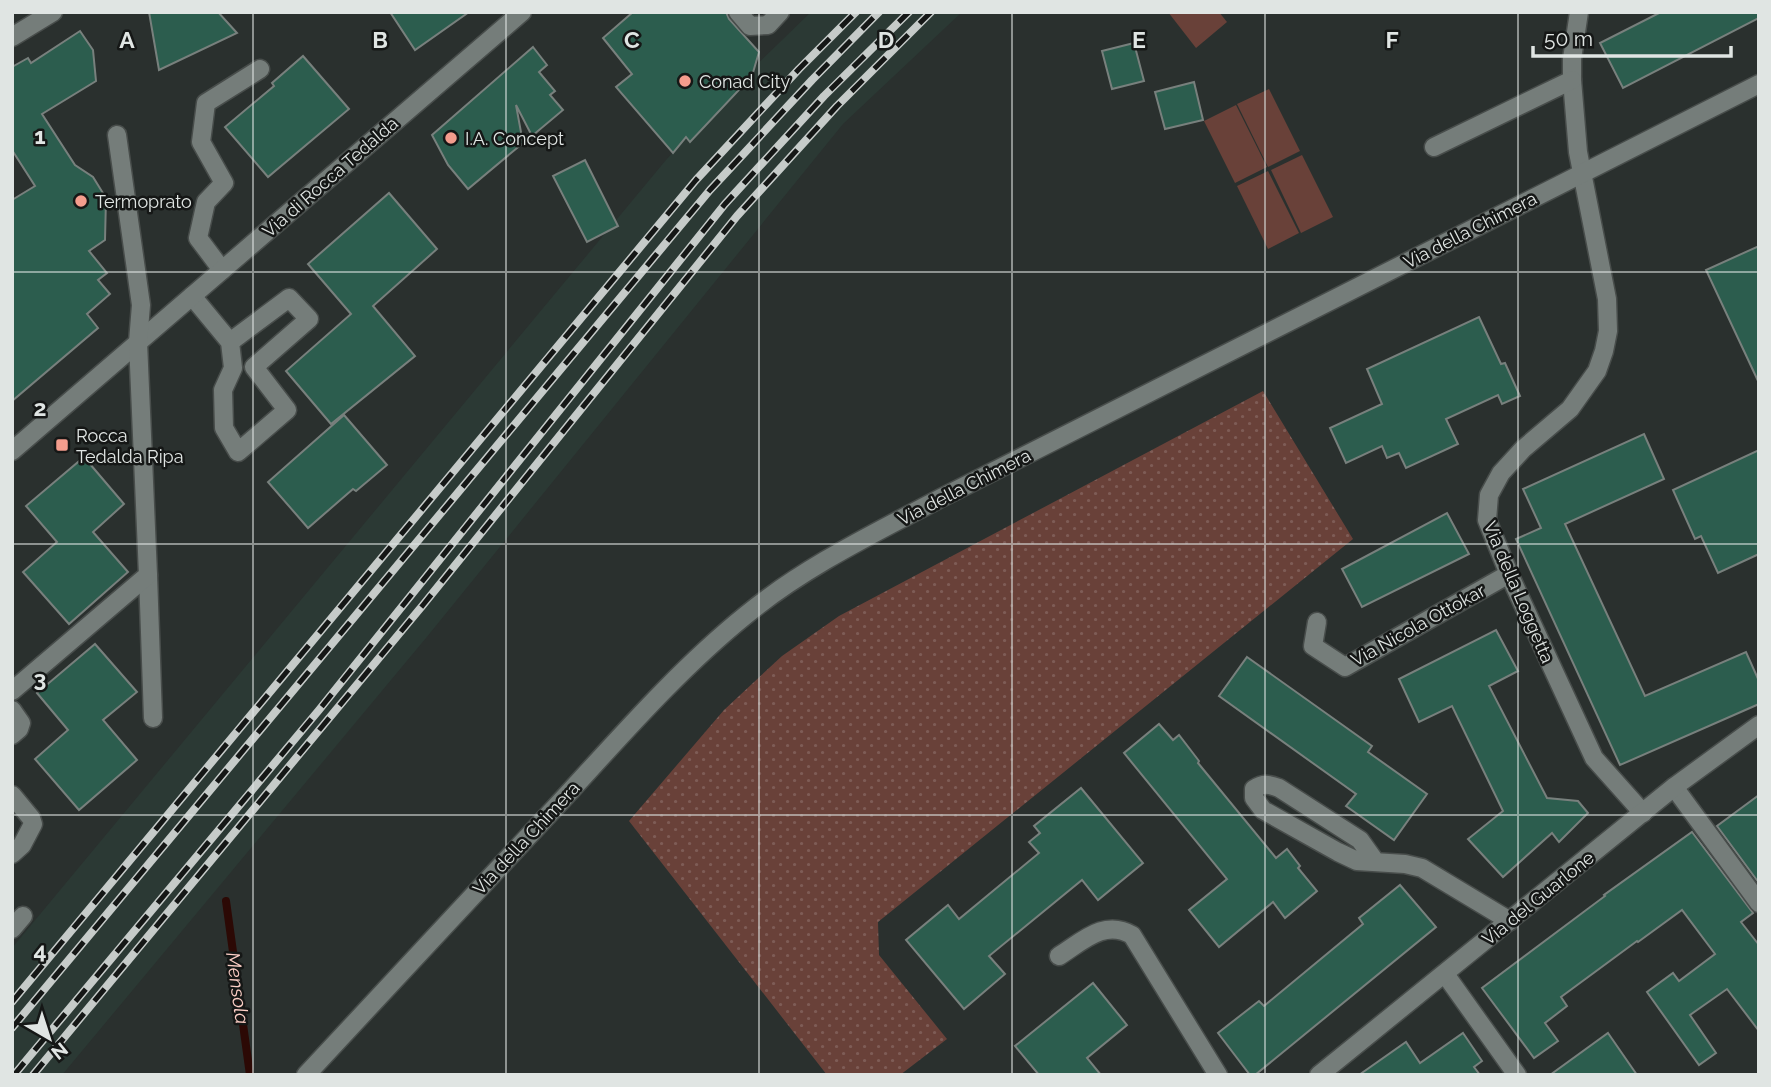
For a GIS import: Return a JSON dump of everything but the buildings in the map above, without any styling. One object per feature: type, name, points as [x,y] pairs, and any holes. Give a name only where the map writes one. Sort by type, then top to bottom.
[{"type":"street","points":[[12,37],[54,12]]},
{"type":"street","name":"Via di Rocca Tedalda","points":[[12,451],[522,12]]},
{"type":"street","points":[[738,12],[750,26],[768,25],[780,12]]},
{"type":"street","name":"Via della Loggetta","points":[[1579,12],[1572,59],[1572,80],[1578,152],[1607,299],[1606,341],[1597,371],[1570,409],[1523,449],[1501,473],[1489,495],[1488,528],[1594,758],[1643,813]]},
{"type":"street","points":[[222,270],[198,238],[206,202],[224,183],[201,142],[206,103],[260,69]]},
{"type":"street","points":[[1434,147],[1572,80]]},
{"type":"street","name":"Via della Chimera","points":[[306,1075],[659,698],[719,638],[776,593],[882,529],[941,498],[1759,84]]},
{"type":"street","points":[[117,135],[141,305],[138,342],[153,718]]},
{"type":"street","points":[[192,296],[230,342],[233,368],[223,390],[224,428],[238,452],[287,410],[254,367]]},
{"type":"street","points":[[230,342],[289,298],[309,319],[254,367],[233,368]]},
{"type":"street","points":[[12,691],[148,575]]},
{"type":"street","name":"Via Nicola Ottokar","points":[[1317,622],[1313,646],[1345,667],[1509,575]]},
{"type":"street","points":[[12,710],[22,723],[12,735]]},
{"type":"street","name":"Via del Guarlone","points":[[1319,1075],[1675,787],[1759,725]]},
{"type":"street","points":[[1375,861],[1360,840],[1279,788],[1268,784],[1254,789],[1254,798],[1263,810],[1348,857],[1357,861],[1405,864],[1422,868],[1510,921]]},
{"type":"street","points":[[1675,787],[1759,903]]},
{"type":"street","points":[[12,795],[33,824],[22,845],[12,854]]},
{"type":"street","points":[[1059,957],[1100,930],[1116,928],[1132,934],[1218,1075]]},
{"type":"street","points":[[1445,974],[1517,1075]]},
{"type":"shaded area","points":[[811,12],[962,12],[843,124],[426,638],[62,1075],[12,1075],[12,948],[666,160],[748,73]]},
{"type":"shaded area","points":[[1168,12],[1219,12],[1227,22],[1196,48]]},
{"type":"shaded area","points":[[1269,89],[1300,151],[1268,167],[1237,104]]},
{"type":"shaded area","points":[[1236,105],[1267,167],[1235,183],[1204,121]]},
{"type":"shaded area","points":[[1302,155],[1333,217],[1301,233],[1271,170]]},
{"type":"shaded area","points":[[1268,171],[1299,233],[1268,249],[1237,186]]},
{"type":"shaded area","points":[[1263,391],[1353,539],[878,922],[879,955],[947,1039],[900,1075],[827,1075],[629,821],[724,710],[782,656],[839,616]]},
{"type":"waterway","name":"Mensola","points":[[226,901],[250,1075]]},
{"type":"railway","points":[[12,1002],[696,180],[856,12]]},
{"type":"railway","points":[[12,1028],[710,190],[879,12]]},
{"type":"railway","points":[[14,1075],[319,710],[725,204],[824,96],[909,12]]},
{"type":"railway","points":[[33,1075],[423,605],[737,216],[837,106],[931,12]]},
{"type":"place","name":"Conad City","points":[[685,81]]},
{"type":"place","name":"I.A. Concept","points":[[451,138]]},
{"type":"place","name":"Termoprato","points":[[81,201]]},
{"type":"place","name":"Rocca Tedalda Ripa","points":[[62,445]]}]
